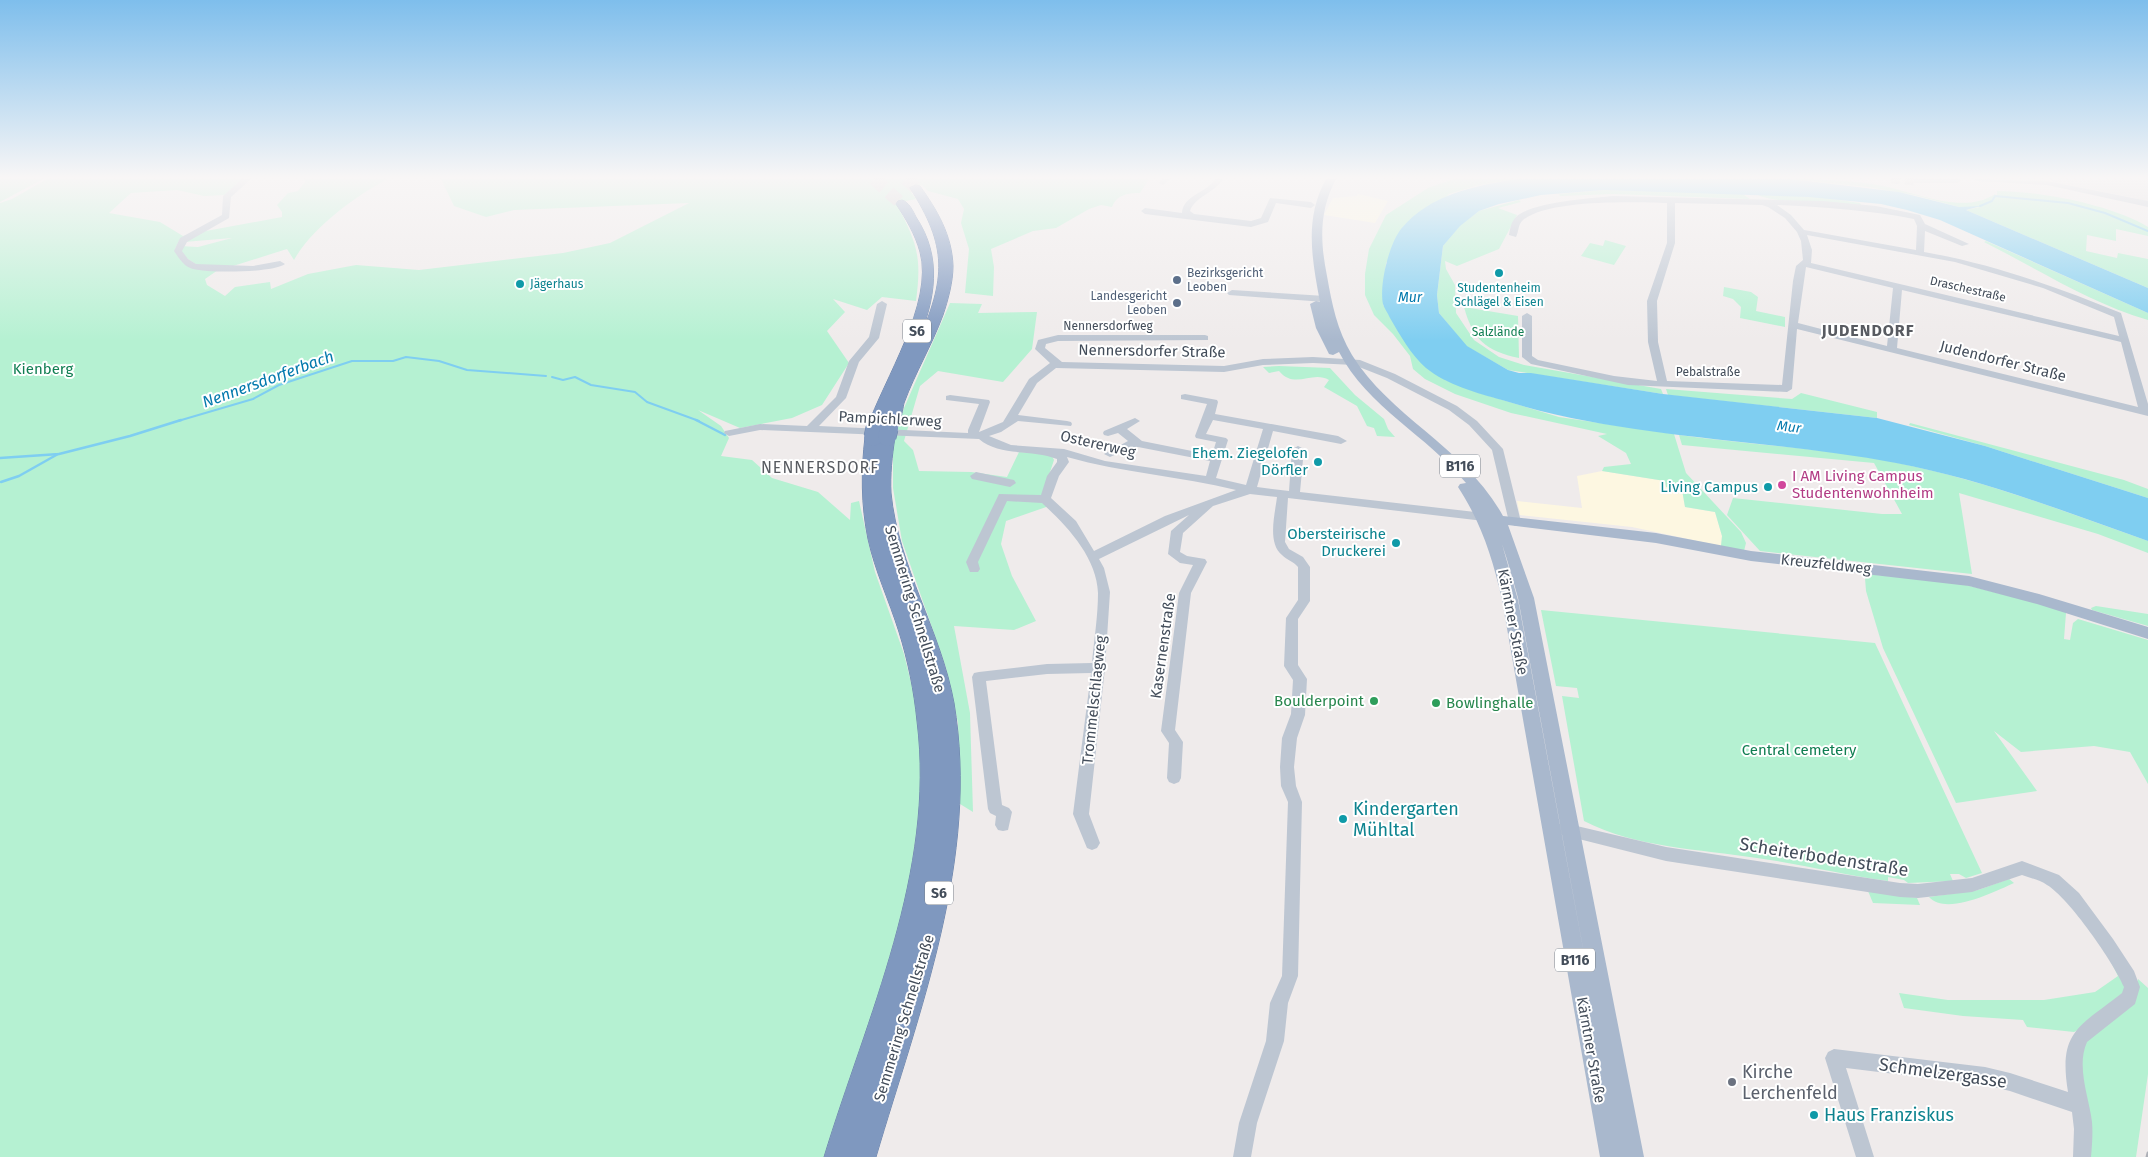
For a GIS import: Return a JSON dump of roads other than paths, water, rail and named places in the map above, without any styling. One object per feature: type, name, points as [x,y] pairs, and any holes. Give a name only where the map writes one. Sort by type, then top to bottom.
[{"type":"highway","name":"Semmering Schnellstraße","points":[[837,1157],[894,984],[919,893],[928,843],[931,795],[930,749],[925,705],[908,632],[886,572],[870,502],[868,480],[881,433],[887,393],[925,309],[929,285],[925,246],[920,233]]},
{"type":"highway","name":"Semmering Schnellstraße","points":[[863,1157],[918,978],[940,892],[949,796],[948,749],[944,703],[934,664],[901,570],[884,500],[884,462],[881,433],[939,309],[945,284],[947,260],[941,233]]},
{"type":"main road","name":"Kärntner Straße","points":[[1308,233],[1320,299],[1345,362],[1364,392],[1442,461],[1474,498],[1499,553],[1561,829],[1596,944],[1633,1157]]},
{"type":"main road","name":"Kärntner Straße","points":[[1315,233],[1320,299]]},
{"type":"main road","name":"Kärntner Straße","points":[[1345,362],[1458,464],[1485,497],[1507,535],[1521,580],[1561,829],[1610,1157]]},
{"type":"main road","name":"Ostererweg","points":[[1484,517],[1500,520]]},
{"type":"main road","name":"Kreuzfeldweg","points":[[1500,520],[1626,534],[1751,556],[1969,581],[2039,599],[2148,633]]},
{"type":"main road","points":[[1515,522],[1516,535],[1527,577],[1521,580]]},
{"type":"street","points":[[196,233],[183,240],[177,248],[179,254],[191,266],[253,269],[280,264]]},
{"type":"street","name":"Pebalstraße","points":[[1671,233],[1671,243],[1652,301],[1653,342],[1663,384],[1755,385],[1787,389],[1792,325]]},
{"type":"street","points":[[1792,325],[1801,266],[1808,262],[1803,233]]},
{"type":"street","points":[[1809,233],[1920,252],[2022,278],[2118,315],[2146,412]]},
{"type":"street","points":[[1920,252],[1921,233]]},
{"type":"street","points":[[1938,233],[1965,244]]},
{"type":"street","name":"Draschestraße","points":[[1805,264],[2125,340]]},
{"type":"street","points":[[1892,349],[1898,286]]},
{"type":"street","points":[[1232,293],[1320,299]]},
{"type":"street","name":"Pampichlerweg","points":[[808,430],[841,398],[854,361],[874,338],[882,304]]},
{"type":"street","points":[[1528,316],[1527,356],[1535,362],[1634,382],[1663,384]]},
{"type":"street","name":"Judendorfer Straße","points":[[1792,325],[2146,412]]},
{"type":"street","name":"Nennersdorfweg","points":[[1058,364],[1042,351],[1039,346],[1042,342],[1058,338],[1205,338]]},
{"type":"street","name":"Nennersdorfer Straße","points":[[976,437],[996,430],[1011,420],[1033,381],[1050,366],[1058,364],[1104,367],[1224,369],[1263,362],[1345,362]]},
{"type":"street","points":[[1345,362],[1391,376],[1453,408],[1473,424],[1497,449],[1515,522]]},
{"type":"street","points":[[1185,397],[1213,402],[1200,436],[1222,440]]},
{"type":"street","points":[[950,398],[985,402],[973,430],[976,437]]},
{"type":"street","points":[[1209,416],[1341,441]]},
{"type":"street","points":[[1011,420],[1018,418],[1067,424]]},
{"type":"street","points":[[1210,480],[1229,420]]},
{"type":"street","name":"Ostererweg","points":[[1135,421],[1113,430],[1138,444]]},
{"type":"street","name":"Pampichlerweg","points":[[729,433],[760,427],[976,437]]},
{"type":"street","points":[[1092,557],[1156,524],[1216,499],[1250,490],[1269,427]]},
{"type":"street","name":"Ostererweg","points":[[976,437],[1010,448],[1064,452],[1087,460],[1131,469],[1210,480],[1250,490],[1484,517]]},
{"type":"street","name":"Ostererweg","points":[[1110,454],[1130,444],[1138,444],[1216,459]]},
{"type":"street","points":[[1242,1157],[1248,1123],[1275,1041],[1279,1004],[1290,976],[1295,802],[1288,784],[1289,734],[1298,715],[1300,679],[1291,666],[1292,618],[1304,602],[1304,567],[1299,560],[1285,552],[1279,542],[1298,449]]},
{"type":"street","points":[[1004,498],[1045,499],[1053,476],[1063,462],[1062,457],[1056,453],[1045,450]]},
{"type":"street","points":[[974,569],[972,562],[1012,479],[976,476]]},
{"type":"street","name":"Trommelschlagweg","points":[[1045,499],[1072,524],[1098,568],[1104,592],[1098,668],[1081,814],[1092,843]]},
{"type":"street","name":"Kasernenstraße","points":[[1174,778],[1176,742],[1168,731],[1185,593],[1201,562],[1178,558],[1174,554],[1177,531],[1216,499]]},
{"type":"street","points":[[1003,825],[1004,812],[995,809],[979,677],[1047,669],[1098,668]]},
{"type":"street","name":"Scheiterbodenstraße","points":[[1561,829],[1666,854],[1900,890],[1918,891],[1965,886],[2022,868],[2053,880],[2073,898],[2107,944],[2128,977],[2132,987],[2129,998],[2081,1036],[2076,1044],[2074,1061],[2079,1105]]},
{"type":"street","name":"Schmelzergasse","points":[[1865,1157],[1834,1058],[1985,1076],[2010,1082],[2079,1105]]},
{"type":"street","points":[[2079,1105],[2083,1125],[2082,1157]]},
{"type":"water","name":"Mur","points":[[1399,233],[1454,233],[1443,246],[1437,295],[1439,313],[1467,346],[1508,370],[1663,394],[1877,418],[1985,446],[2148,498],[2148,541],[2023,497],[1928,470],[1847,455],[1648,431],[1599,423],[1550,413],[1462,388],[1434,374],[1415,357],[1384,306],[1382,286],[1389,254]]},
{"type":"water","points":[[1969,233],[2020,233],[2148,288],[2148,313]]},
{"type":"waterway","name":"Nennersdorferbach","points":[[178,421],[253,399],[279,385],[352,361],[393,361],[406,357],[439,361],[467,370],[546,376]]},
{"type":"waterway","points":[[552,377],[563,380],[575,377],[591,385],[635,392],[647,402],[699,421]]},
{"type":"waterway","name":"Nennersdorferbach","points":[[58,454],[130,436],[181,420]]},
{"type":"waterway","points":[[696,420],[725,435]]},
{"type":"waterway","name":"Nennersdorferbach","points":[[0,458],[58,454]]},
{"type":"waterway","points":[[1,482],[19,476],[58,454]]},
{"type":"railway","points":[[2147,1157],[2148,1153]]},
{"type":"place","name":"Studentenheim Schlägel & Eisen","points":[[1499,273]]},
{"type":"place","name":"Bezirksgericht Leoben","points":[[1177,280]]},
{"type":"place","name":"Jägerhaus","points":[[520,284]]},
{"type":"place","name":"Landesgericht Leoben","points":[[1177,303]]},
{"type":"place","name":"Ehem. Ziegelofen Dörfler","points":[[1318,462]]},
{"type":"place","name":"I AM Living Campus Studentenwohnheim","points":[[1782,485]]},
{"type":"place","name":"Living Campus","points":[[1768,487]]},
{"type":"place","name":"Obersteirische Druckerei","points":[[1396,543]]},
{"type":"place","name":"Boulderpoint","points":[[1374,701]]},
{"type":"place","name":"Bowlinghalle","points":[[1436,703]]},
{"type":"place","name":"Kindergarten Mühltal","points":[[1343,819]]},
{"type":"place","name":"Kirche Lerchenfeld","points":[[1732,1082]]},
{"type":"place","name":"Haus Franziskus","points":[[1814,1115]]},
{"type":"district","name":"JUDENDORF","points":[[1868,330]]},
{"type":"district","name":"NENNERSDORF","points":[[820,467]]},
{"type":"park label","name":"Salzlände","points":[[1498,332]]},
{"type":"park label","name":"Kienberg","points":[[43,369]]},
{"type":"park label","name":"Central cemetery","points":[[1799,750]]}]
